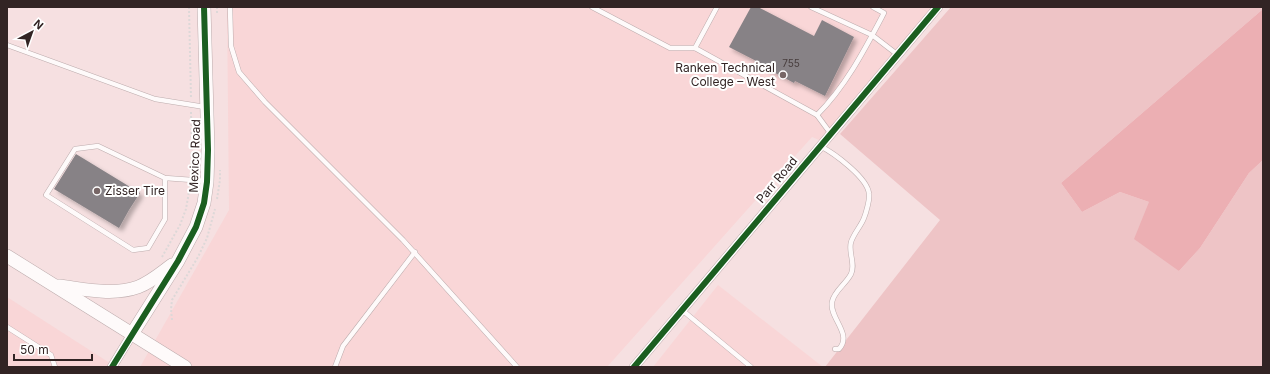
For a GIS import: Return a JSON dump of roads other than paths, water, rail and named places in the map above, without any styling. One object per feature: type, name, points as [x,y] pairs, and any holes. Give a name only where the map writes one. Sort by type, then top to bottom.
[{"type":"street","name":"Mexico Road","points":[[132,334],[178,261],[196,228],[204,203],[207,182],[207,108],[204,7]]},
{"type":"street","name":"Parr Road","points":[[634,367],[938,7]]},
{"type":"street","points":[[7,256],[185,367]]},
{"type":"street","points":[[55,286],[117,291],[138,287],[152,280],[178,261]]},
{"type":"street","points":[[112,367],[132,334]]},
{"type":"lane","points":[[230,7],[231,46],[239,72],[265,102],[415,252],[517,367]]},
{"type":"lane","points":[[592,7],[670,48],[695,48],[817,115],[830,134]]},
{"type":"lane","points":[[695,48],[717,7]]},
{"type":"lane","points":[[811,7],[872,35],[898,55]]},
{"type":"lane","points":[[817,115],[829,102],[845,80],[884,13],[873,7]]},
{"type":"lane","points":[[7,45],[155,99],[207,108]]},
{"type":"lane","points":[[165,178],[165,219],[148,248],[133,250],[46,195],[75,150],[98,146],[165,178],[207,182]]},
{"type":"lane","points":[[820,146],[829,151],[860,176],[866,184],[870,194],[864,218],[851,242],[850,253],[853,264],[851,274],[831,303],[834,317],[843,334],[844,340],[842,346],[839,349],[835,349]]},
{"type":"lane","points":[[336,367],[344,346],[415,252]]},
{"type":"lane","points":[[682,310],[748,366]]},
{"type":"lane","points":[[7,327],[51,355],[55,367]]},
{"type":"place","name":"Ranken Technical College – West","points":[[783,75]]},
{"type":"place","name":"Zisser Tire","points":[[97,191]]}]
